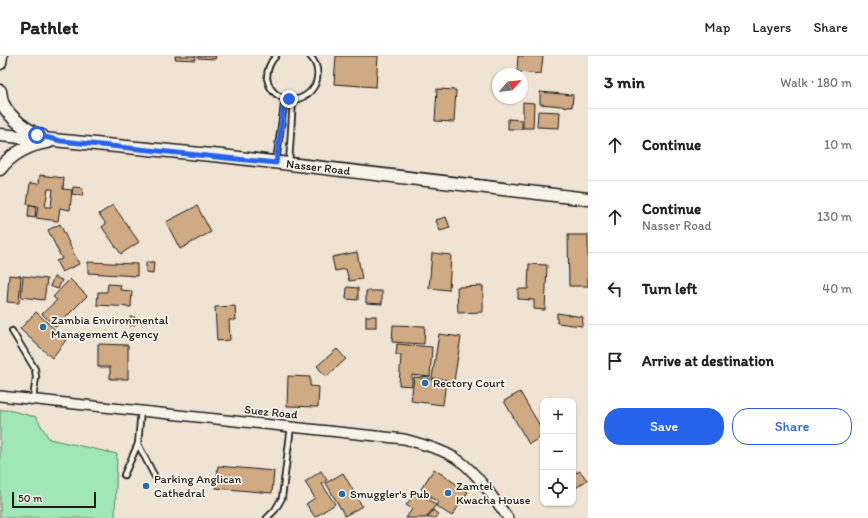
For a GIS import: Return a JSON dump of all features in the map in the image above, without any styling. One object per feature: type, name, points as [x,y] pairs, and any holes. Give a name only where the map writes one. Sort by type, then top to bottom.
[{"type":"main road","points":[[0,64],[1,56]]},
{"type":"main road","points":[[0,91],[2,104],[17,122],[37,135],[61,141]]},
{"type":"main road","name":"Nasser Road","points":[[0,135],[289,164],[588,198]]},
{"type":"main road","points":[[0,169],[4,163],[21,150],[40,143],[61,141]]},
{"type":"street","name":"Suez Road","points":[[0,396],[404,439],[424,444],[452,456],[465,465],[480,481],[508,518]]},
{"type":"lane","points":[[276,56],[270,63],[268,69],[268,81],[274,92],[285,98],[293,99],[304,97],[313,89],[317,80],[316,64],[310,56]]},
{"type":"lane","points":[[276,163],[285,98]]},
{"type":"lane","points":[[289,164],[293,99]]},
{"type":"lane","points":[[12,331],[35,369],[36,377],[33,399]]},
{"type":"lane","points":[[124,475],[138,444],[141,410]]},
{"type":"lane","points":[[267,518],[275,510],[282,498],[291,426]]},
{"type":"lane","points":[[138,444],[156,477]]},
{"type":"green space","points":[[0,410],[8,410],[36,417],[49,439],[117,454],[115,518],[0,518]]},
{"type":"building","points":[[175,56],[196,56],[195,60],[175,59]]},
{"type":"building","points":[[198,56],[216,56],[215,59],[198,58]]},
{"type":"building","points":[[336,56],[378,56],[376,87],[334,84]]},
{"type":"building","points":[[518,56],[543,56],[541,74],[528,73],[528,68],[517,68]]},
{"type":"building","points":[[437,89],[456,90],[454,122],[435,121]]},
{"type":"building","points":[[540,92],[573,95],[572,107],[540,104]]},
{"type":"building","points":[[534,103],[533,128],[523,128],[523,104]]},
{"type":"building","points":[[538,111],[560,112],[559,128],[537,127]]},
{"type":"building","points":[[508,119],[522,120],[522,129],[508,129]]},
{"type":"building","points":[[40,175],[64,178],[63,189],[72,190],[70,210],[60,208],[58,221],[36,218],[38,206],[27,204],[30,183],[39,184]],"holes":[[[48,189],[53,189],[51,207],[45,207]]]},
{"type":"building","points":[[73,187],[83,188],[82,196],[72,194]]},
{"type":"building","points":[[113,205],[139,242],[121,254],[102,227],[106,224],[99,214]]},
{"type":"building","points":[[29,206],[36,206],[35,218],[28,217]]},
{"type":"building","points":[[197,206],[211,232],[180,249],[166,222]]},
{"type":"building","points":[[446,217],[450,228],[440,231],[436,220]]},
{"type":"building","points":[[60,224],[79,264],[62,272],[56,261],[62,259],[48,230]]},
{"type":"building","points":[[568,235],[588,235],[588,286],[569,286]]},
{"type":"building","points":[[357,252],[362,279],[349,281],[346,269],[335,271],[332,257]]},
{"type":"building","points":[[432,253],[451,255],[449,290],[429,288]]},
{"type":"building","points":[[88,262],[137,264],[137,276],[88,273]]},
{"type":"building","points":[[146,262],[154,262],[153,274],[146,273]]},
{"type":"building","points":[[529,264],[547,265],[545,310],[534,309],[534,300],[518,299],[518,289],[528,289]]},
{"type":"building","points":[[9,275],[21,276],[19,303],[7,302]]},
{"type":"building","points":[[23,276],[47,279],[44,300],[21,297]]},
{"type":"building","points":[[54,277],[62,280],[58,289],[50,286]]},
{"type":"building","points":[[70,279],[87,296],[56,327],[42,314],[57,300],[53,297]]},
{"type":"building","points":[[108,284],[121,285],[120,290],[132,291],[131,307],[97,305],[98,292],[107,292]]},
{"type":"building","points":[[483,286],[483,312],[458,313],[457,287]]},
{"type":"building","points":[[347,287],[358,288],[358,300],[346,299]]},
{"type":"building","points":[[366,291],[382,291],[382,304],[366,303]]},
{"type":"building","points":[[235,306],[236,320],[229,320],[230,340],[217,341],[215,307]]},
{"type":"building","points":[[36,312],[66,340],[52,358],[20,329]]},
{"type":"building","points":[[557,313],[583,317],[582,326],[557,323]]},
{"type":"building","points":[[366,316],[376,316],[376,327],[366,327]]},
{"type":"building","points":[[130,317],[135,317],[135,325],[130,326]]},
{"type":"building","points":[[393,325],[425,326],[424,344],[392,342]]},
{"type":"building","points":[[439,334],[461,337],[454,381],[432,378]]},
{"type":"building","points":[[98,344],[128,345],[128,379],[110,379],[110,367],[98,367]]},
{"type":"building","points":[[397,344],[432,347],[430,377],[412,375],[412,386],[399,385],[401,355],[396,355]]},
{"type":"building","points":[[337,349],[346,359],[326,377],[317,366]]},
{"type":"building","points":[[288,376],[310,377],[310,386],[319,387],[318,407],[287,406]]},
{"type":"building","points":[[414,377],[446,381],[443,405],[411,401]]},
{"type":"building","points":[[520,392],[540,426],[540,438],[529,444],[504,401]]},
{"type":"building","points":[[218,466],[274,471],[272,493],[216,488]]},
{"type":"building","name":"Zamtel Kwacha House","points":[[434,469],[468,492],[452,516],[436,506],[438,502],[430,497],[431,495],[421,489]]},
{"type":"building","points":[[321,471],[327,480],[322,484],[335,504],[315,517],[306,504],[315,498],[305,482]]},
{"type":"building","points":[[580,471],[587,480],[576,488],[576,472],[577,473]]},
{"type":"building","points":[[343,473],[362,506],[345,516],[326,483]]},
{"type":"building","points":[[417,491],[436,505],[426,518],[406,518],[412,509],[406,505]]},
{"type":"building","points":[[433,510],[438,514],[435,518],[427,518]]},
{"type":"place","name":"Zambia Environmental Management Agency","points":[[43,327]]},
{"type":"place","name":"Rectory Court","points":[[425,383]]},
{"type":"place","name":"Parking Anglican Cathedral","points":[[146,486]]},
{"type":"place","name":"Zamtel Kwacha House","points":[[448,493]]},
{"type":"place","name":"Smuggler's Pub","points":[[342,494]]},
{"type":"route","points":[[37,135],[61,141],[222,156],[276,163],[285,98],[289,99]]}]
